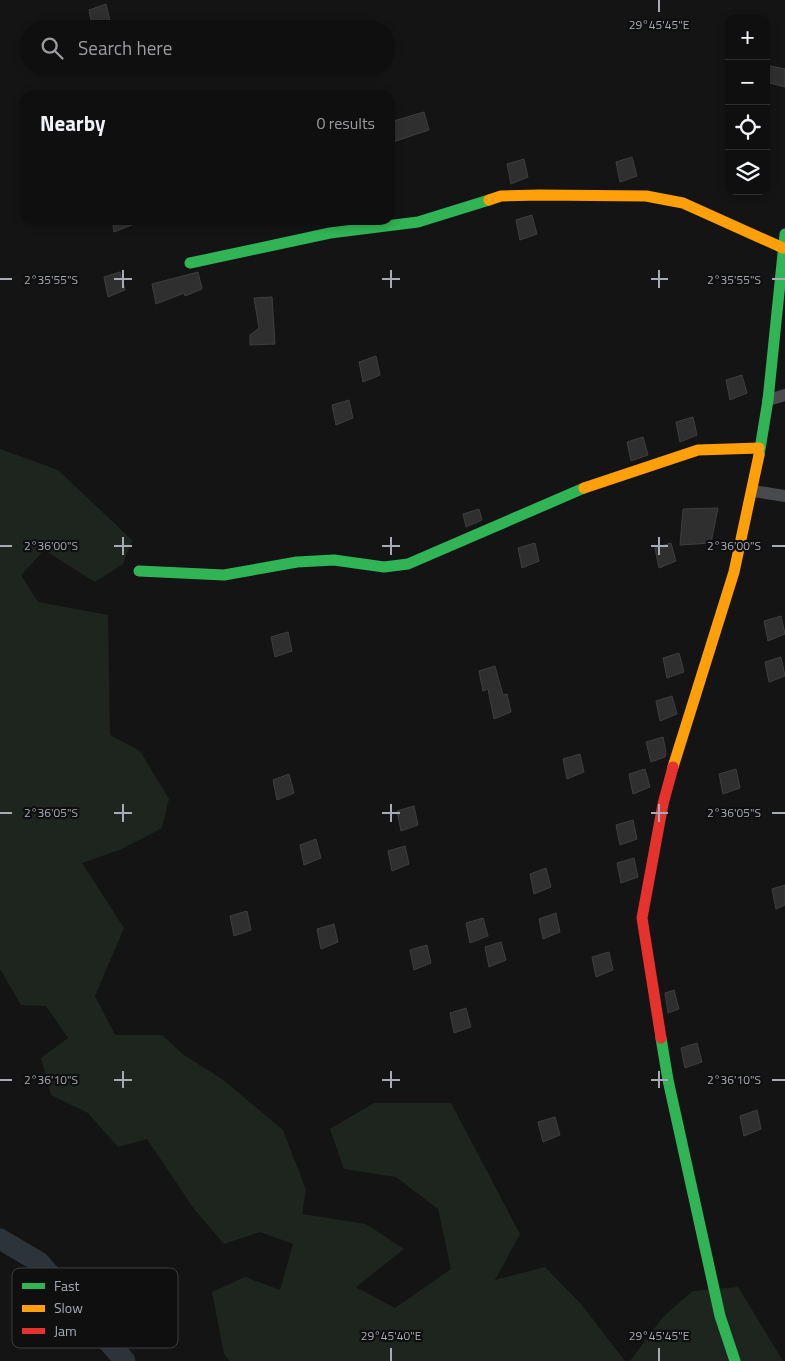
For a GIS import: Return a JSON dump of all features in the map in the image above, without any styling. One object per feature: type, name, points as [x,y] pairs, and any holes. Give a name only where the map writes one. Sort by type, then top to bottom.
[{"type":"street","points":[[395,225],[418,222],[501,196],[540,194],[646,196],[683,203],[783,248]]},
{"type":"street","points":[[190,262],[330,232],[392,225]]},
{"type":"street","points":[[735,1361],[720,1316],[668,1080],[642,918],[663,804],[734,572],[753,491],[768,400],[785,234]]},
{"type":"street","points":[[768,400],[785,395]]},
{"type":"street","points":[[139,571],[224,575],[297,562],[334,560],[384,566],[408,564],[582,488],[698,450],[760,448]]},
{"type":"street","points":[[753,491],[785,496]]},
{"type":"shaded area","points":[[0,449],[58,470],[132,540],[123,564],[95,582],[44,550],[21,575],[38,602],[108,615],[110,735],[140,751],[169,799],[162,828],[122,849],[82,863],[124,928],[95,996],[115,1035],[162,1035],[184,1055],[222,1079],[283,1130],[306,1190],[302,1214],[366,1224],[404,1249],[356,1287],[395,1308],[451,1269],[438,1209],[396,1177],[344,1169],[330,1129],[374,1103],[451,1103],[520,1234],[495,1280],[545,1267],[581,1304],[625,1361],[230,1361],[224,1354],[212,1292],[245,1277],[280,1290],[293,1244],[260,1232],[224,1244],[194,1209],[147,1139],[118,1147],[88,1113],[51,1095],[41,1058],[68,1038],[46,1006],[21,1005],[0,969]]},
{"type":"shaded area","points":[[738,1287],[783,1361],[630,1361],[663,1317],[693,1291]]},
{"type":"building","points":[[106,4],[110,20],[91,20],[89,10]]},
{"type":"building","points":[[770,66],[785,69],[785,87],[770,83]]},
{"type":"building","points":[[424,112],[429,130],[395,141],[395,121]]},
{"type":"building","points":[[632,157],[637,176],[620,182],[616,162]]},
{"type":"building","points":[[524,159],[528,177],[511,184],[507,164]]},
{"type":"building","points":[[532,215],[537,234],[520,240],[516,220]]},
{"type":"building","points":[[113,225],[132,225],[114,232]]},
{"type":"building","points":[[120,272],[125,290],[108,297],[104,277]]},
{"type":"building","points":[[198,272],[202,289],[185,296],[184,293],[156,304],[152,284]]},
{"type":"building","points":[[272,297],[275,344],[250,345],[250,335],[259,328],[254,298]]},
{"type":"building","points":[[376,356],[380,375],[363,382],[359,362]]},
{"type":"building","points":[[742,375],[747,393],[730,400],[726,380]]},
{"type":"building","points":[[349,400],[353,418],[336,425],[332,405]]},
{"type":"building","points":[[693,417],[697,435],[680,442],[676,422]]},
{"type":"building","points":[[643,437],[648,455],[631,461],[627,442]]},
{"type":"building","points":[[718,508],[711,543],[680,545],[683,509]]},
{"type":"building","points":[[479,509],[482,520],[466,527],[463,514]]},
{"type":"building","points":[[535,543],[539,561],[522,568],[518,548]]},
{"type":"building","points":[[671,543],[676,561],[659,568],[655,548]]},
{"type":"building","points":[[781,616],[785,634],[768,641],[764,621]]},
{"type":"building","points":[[288,632],[292,651],[275,657],[271,637]]},
{"type":"building","points":[[679,653],[684,672],[667,678],[663,658]]},
{"type":"building","points":[[781,657],[785,676],[769,682],[765,662]]},
{"type":"building","points":[[495,666],[503,695],[507,694],[511,712],[494,719],[488,689],[483,691],[479,671]]},
{"type":"building","points":[[672,696],[677,714],[660,721],[656,701]]},
{"type":"building","points":[[663,737],[665,757],[651,762],[646,742]]},
{"type":"building","points":[[580,754],[584,772],[567,779],[563,759]]},
{"type":"building","points":[[645,769],[650,787],[633,794],[629,774]]},
{"type":"building","points":[[736,769],[740,788],[723,794],[719,774]]},
{"type":"building","points":[[289,774],[294,793],[277,800],[273,780]]},
{"type":"building","points":[[414,806],[418,825],[401,831],[397,811]]},
{"type":"building","points":[[633,820],[637,839],[620,845],[616,825]]},
{"type":"building","points":[[316,839],[321,858],[304,865],[300,845]]},
{"type":"building","points":[[405,846],[409,864],[392,871],[388,851]]},
{"type":"building","points":[[634,858],[638,877],[621,883],[617,863]]},
{"type":"building","points":[[546,868],[551,887],[534,894],[530,874]]},
{"type":"building","points":[[785,885],[785,905],[776,909],[772,889]]},
{"type":"building","points":[[247,911],[251,930],[234,936],[230,916]]},
{"type":"building","points":[[556,913],[560,932],[543,939],[539,919]]},
{"type":"building","points":[[483,918],[488,936],[470,943],[466,923]]},
{"type":"building","points":[[334,924],[338,942],[321,949],[317,929]]},
{"type":"building","points":[[501,942],[506,960],[489,967],[485,947]]},
{"type":"building","points":[[427,945],[431,963],[414,970],[410,950]]},
{"type":"building","points":[[609,952],[613,970],[596,977],[592,957]]},
{"type":"building","points":[[674,990],[679,1009],[668,1013],[665,993]]},
{"type":"building","points":[[466,1008],[471,1027],[454,1033],[450,1013]]},
{"type":"building","points":[[697,1043],[702,1062],[685,1068],[681,1048]]},
{"type":"building","points":[[757,1110],[761,1129],[744,1136],[740,1116]]},
{"type":"building","points":[[555,1117],[560,1135],[543,1142],[538,1122]]},
{"type":"waterway","points":[[0,1239],[39,1262],[44,1268]]},
{"type":"waterway","points":[[114,1348],[125,1361]]},
{"type":"traffic: fast","points":[[395,225],[418,222],[489,200]]},
{"type":"traffic: fast","points":[[190,263],[330,233],[394,225]]},
{"type":"traffic: fast","points":[[759,455],[768,400],[785,234]]},
{"type":"traffic: fast","points":[[139,571],[224,575],[297,562],[334,560],[384,567],[408,564],[584,488]]},
{"type":"traffic: fast","points":[[661,1038],[668,1080],[720,1316],[735,1361]]},
{"type":"traffic: slow","points":[[489,200],[501,196],[540,195],[646,196],[683,203],[783,248]]},
{"type":"traffic: slow","points":[[584,488],[698,450],[759,448]]},
{"type":"traffic: slow","points":[[673,767],[734,572],[759,455]]},
{"type":"traffic: jam","points":[[661,1038],[642,918],[663,804],[673,767]]}]
